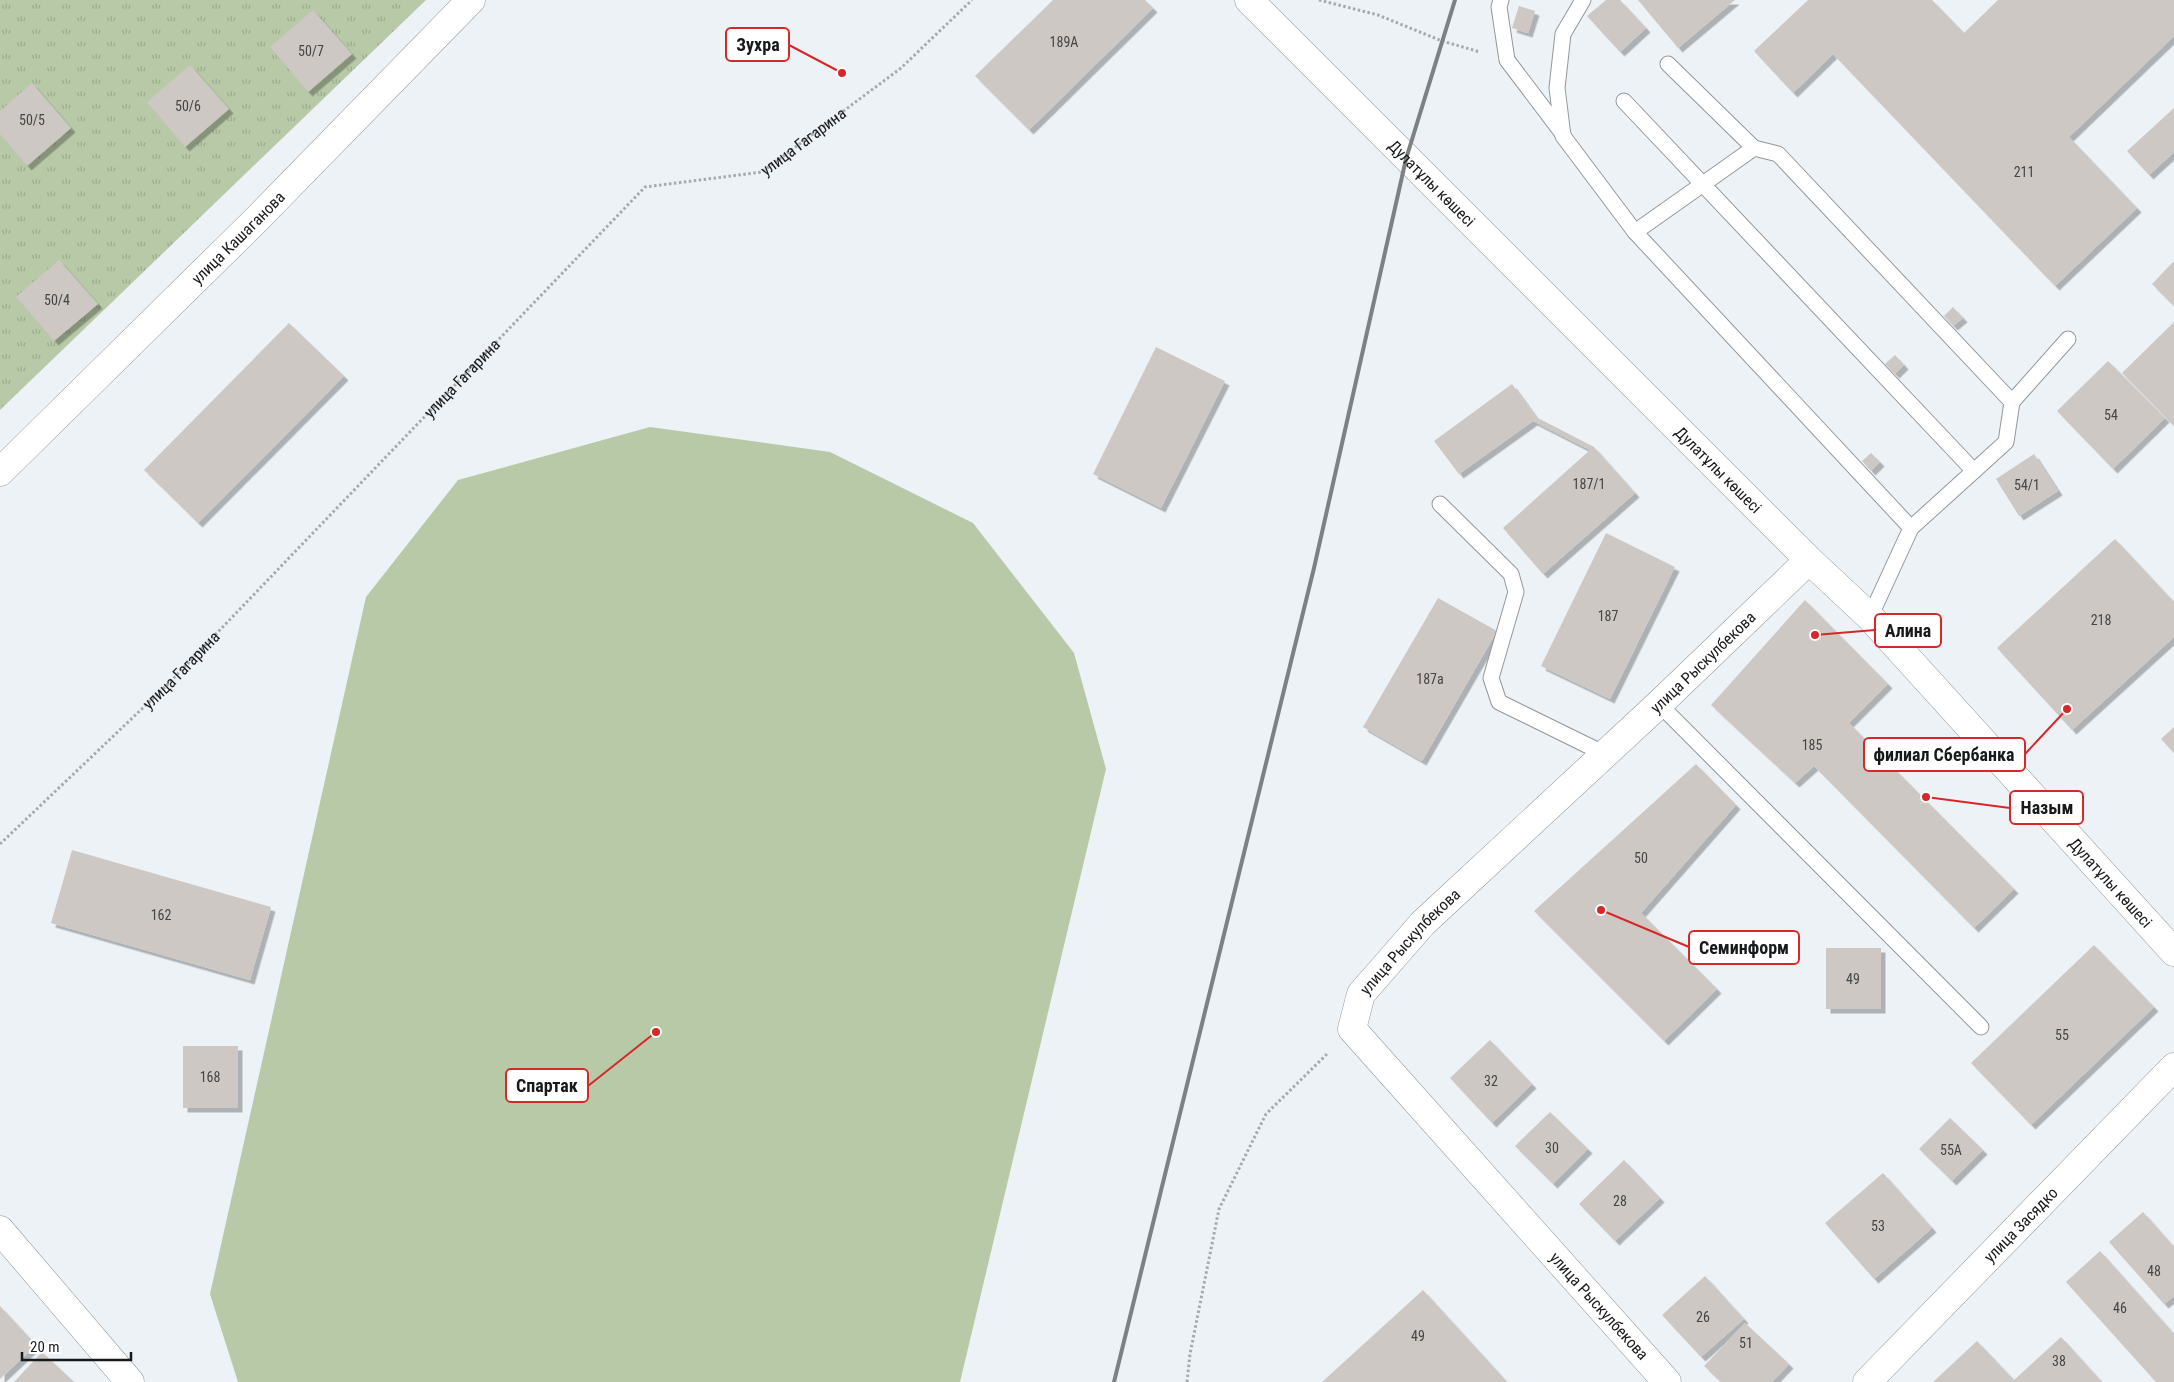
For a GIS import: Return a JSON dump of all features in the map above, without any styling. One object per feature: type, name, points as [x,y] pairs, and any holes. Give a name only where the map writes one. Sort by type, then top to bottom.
[{"type":"street","name":"улица Кашаганова","points":[[0,472],[256,220],[471,0]]},
{"type":"street","name":"Дулатұлы көшесі","points":[[1249,0],[1809,560],[1870,617],[2174,952]]},
{"type":"street","name":"улица Рыскулбекова","points":[[1667,1382],[1352,1029],[1361,994],[1423,924],[1659,704],[1809,560]]},
{"type":"street","name":"улица Засядко","points":[[1866,1382],[2174,1067]]},
{"type":"street","points":[[0,1230],[130,1382]]},
{"type":"lane","points":[[1501,0],[1498,7],[1507,60],[1635,232],[1911,528]]},
{"type":"lane","points":[[1564,136],[1556,88],[1564,34],[1583,0]]},
{"type":"lane","points":[[1668,64],[1754,148],[1778,154],[2012,402]]},
{"type":"lane","points":[[1624,101],[1704,183],[1974,471]]},
{"type":"lane","points":[[1635,232],[1754,148]]},
{"type":"lane","points":[[1870,617],[1911,528],[2006,442],[2012,402],[2068,339]]},
{"type":"lane","points":[[1440,504],[1511,574],[1516,592],[1491,678],[1499,702],[1605,754]]},
{"type":"lane","points":[[1659,704],[1981,1027]]},
{"type":"path","name":"улица Гагарина","points":[[0,844],[168,684],[645,187],[762,172],[902,68],[972,0]]},
{"type":"path","points":[[1319,0],[1378,15],[1442,40],[1507,60]]},
{"type":"path","points":[[1187,1382],[1190,1354],[1219,1208],[1266,1114],[1352,1029]]},
{"type":"green space","points":[[0,0],[426,0],[0,410]]},
{"type":"green space","points":[[650,427],[830,452],[973,523],[1074,653],[1106,769],[960,1382],[238,1382],[210,1294],[366,597],[458,480]]},
{"type":"building","points":[[1053,0],[1145,0],[1153,8],[1029,130],[975,76]]},
{"type":"building","points":[[1606,0],[1620,0],[1646,28],[1620,52],[1587,16]]},
{"type":"building","points":[[1638,0],[1735,0],[1678,48]]},
{"type":"building","points":[[1808,0],[1932,0],[1964,33],[1998,0],[2174,0],[2174,36],[2069,137],[2137,208],[2055,286],[1833,54],[1793,93],[1754,51]]},
{"type":"building","points":[[1519,6],[1535,11],[1528,33],[1512,28]]},
{"type":"building","points":[[313,10],[352,54],[308,92],[270,47]]},
{"type":"building","points":[[190,65],[229,109],[185,147],[147,102]]},
{"type":"building","points":[[32,83],[71,128],[27,166],[0,134],[0,111]]},
{"type":"building","points":[[2174,108],[2174,152],[2149,175],[2127,151]]},
{"type":"building","points":[[59,260],[98,304],[54,341],[16,297]]},
{"type":"building","points":[[2174,261],[2174,306],[2152,284]]},
{"type":"building","points":[[1953,307],[1963,318],[1953,326],[1944,316]]},
{"type":"building","points":[[2174,322],[2174,426],[2122,373]]},
{"type":"building","points":[[289,323],[344,376],[198,523],[144,470]]},
{"type":"building","points":[[1156,347],[1225,381],[1161,508],[1093,474]]},
{"type":"building","points":[[1895,355],[1904,365],[1895,374],[1885,364]]},
{"type":"building","points":[[2108,361],[2165,418],[2113,469],[2057,411]]},
{"type":"building","points":[[1512,384],[1536,417],[1594,447],[1635,493],[1543,574],[1503,528],[1590,450],[1533,421],[1459,474],[1434,441]]},
{"type":"building","points":[[1871,453],[1880,462],[1871,471],[1862,461]]},
{"type":"building","points":[[2034,454],[2058,491],[2019,516],[1996,479]]},
{"type":"building","points":[[1606,533],[1675,567],[1610,699],[1541,666]]},
{"type":"building","points":[[2115,539],[2174,602],[2174,637],[2072,730],[1997,648]]},
{"type":"building","points":[[1438,598],[1497,631],[1422,761],[1363,727]]},
{"type":"building","points":[[1805,600],[1888,684],[1849,723],[2014,889],[1974,928],[1814,766],[1795,783],[1711,705]]},
{"type":"building","points":[[2174,727],[2174,753],[2161,739]]},
{"type":"building","points":[[1696,764],[1736,805],[1641,913],[1717,989],[1664,1041],[1534,911]]},
{"type":"building","points":[[72,850],[271,907],[250,980],[51,923]]},
{"type":"building","points":[[2094,945],[2154,1007],[2031,1125],[1971,1063]]},
{"type":"building","points":[[1826,948],[1881,948],[1881,1009],[1826,1009]]},
{"type":"building","points":[[1490,1040],[1532,1084],[1492,1123],[1450,1078]]},
{"type":"building","points":[[183,1046],[238,1046],[238,1108],[183,1108]]},
{"type":"building","points":[[1550,1112],[1588,1149],[1553,1184],[1515,1146]]},
{"type":"building","points":[[1950,1118],[1983,1150],[1952,1181],[1919,1149]]},
{"type":"building","points":[[1624,1160],[1660,1198],[1615,1241],[1579,1204]]},
{"type":"building","points":[[1883,1173],[1932,1228],[1874,1279],[1825,1223]]},
{"type":"building","points":[[2143,1212],[2174,1247],[2174,1296],[2164,1304],[2109,1242]]},
{"type":"building","points":[[2100,1251],[2174,1334],[2174,1382],[2156,1382],[2066,1282]]},
{"type":"building","points":[[1705,1276],[1744,1319],[1701,1357],[1662,1315]]},
{"type":"building","points":[[1423,1290],[1507,1382],[1322,1382]]},
{"type":"building","points":[[0,1306],[36,1345],[0,1379]]},
{"type":"building","points":[[1745,1323],[1789,1364],[1772,1382],[1721,1382],[1704,1366]]},
{"type":"building","points":[[2061,1337],[2102,1382],[1933,1382],[1977,1341],[2014,1380]]},
{"type":"building","points":[[42,1352],[74,1382],[14,1382]]},
{"type":"railway","points":[[1114,1382],[1314,568],[1406,159],[1455,0]]},
{"type":"place","name":"Зухра","points":[[842,73]]},
{"type":"place","name":"Алина","points":[[1815,635]]},
{"type":"place","name":"филиал Сбербанка","points":[[2067,709]]},
{"type":"place","name":"Назым","points":[[1926,797]]},
{"type":"place","name":"Семинформ","points":[[1601,910]]},
{"type":"place","name":"Спартак","points":[[656,1032]]}]
